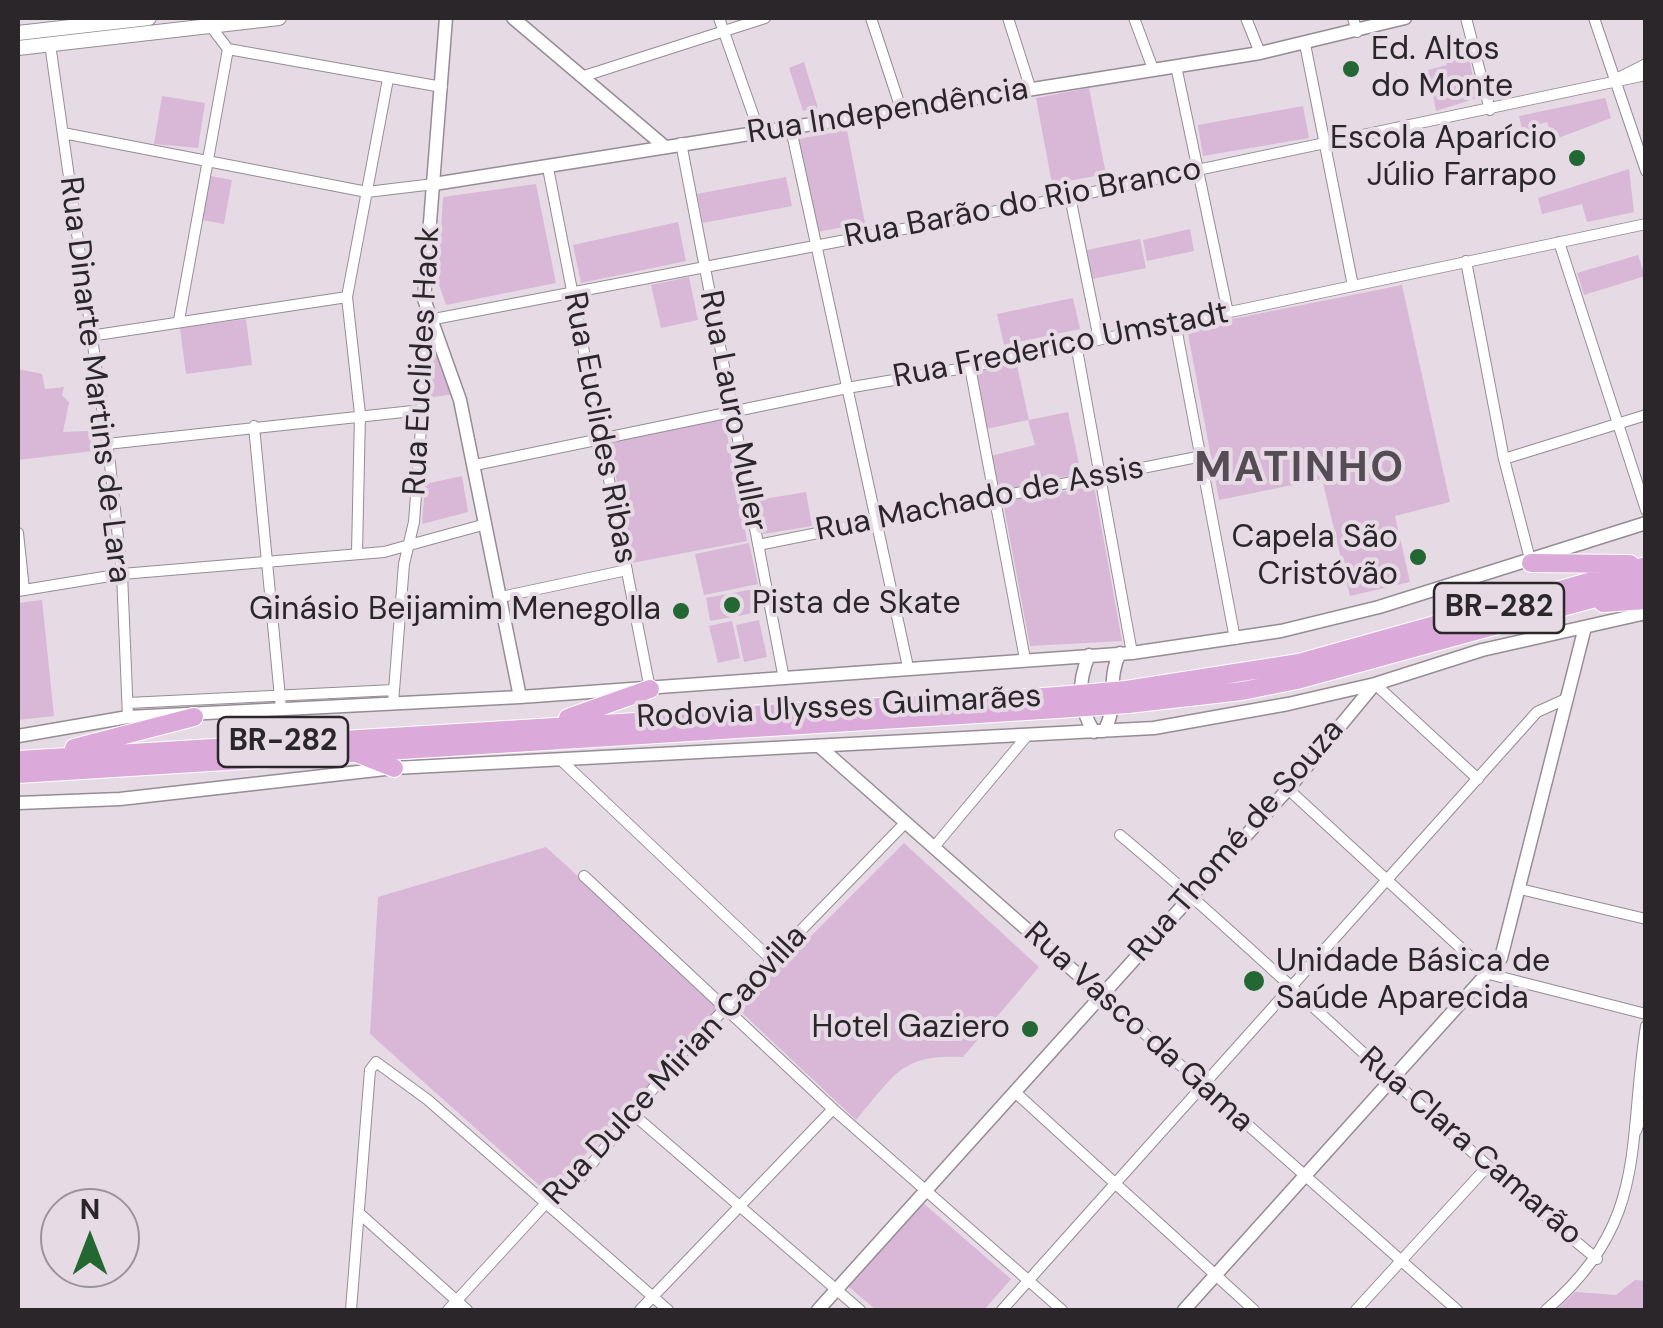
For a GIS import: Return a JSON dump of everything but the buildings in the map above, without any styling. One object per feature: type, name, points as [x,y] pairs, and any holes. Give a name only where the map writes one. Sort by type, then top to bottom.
[{"type":"highway","points":[[1531,563],[1646,565]]},
{"type":"highway","name":"Rodovia Ulysses Guimarães","points":[[1127,697],[1299,663],[1646,565]]},
{"type":"highway","name":"Rodovia Ulysses Guimarães","points":[[18,774],[142,769],[350,750],[1242,691],[1297,680],[1646,584]]},
{"type":"highway","points":[[1558,606],[1646,600]]},
{"type":"highway","points":[[549,725],[650,689]]},
{"type":"highway","name":"Rodovia Ulysses Guimarães","points":[[25,760],[549,725],[1058,702]]},
{"type":"highway","points":[[25,760],[194,717]]},
{"type":"highway","points":[[350,750],[394,768]]},
{"type":"main road","points":[[18,32],[152,22],[212,28],[279,18]]},
{"type":"main road","points":[[18,48],[152,22]]},
{"type":"street","name":"Rua Euclides Hack","points":[[393,697],[406,545],[414,522],[429,320],[422,277],[434,184],[446,18]]},
{"type":"street","points":[[513,18],[664,146]]},
{"type":"street","points":[[719,18],[760,134]]},
{"type":"street","points":[[581,77],[765,18]]},
{"type":"street","points":[[870,18],[901,108]]},
{"type":"street","points":[[1008,18],[1031,90]]},
{"type":"street","points":[[1134,18],[1153,69]]},
{"type":"street","points":[[1246,18],[1260,53]]},
{"type":"street","points":[[1352,18],[1357,32]]},
{"type":"street","name":"Rua Independência","points":[[63,133],[367,192],[548,168],[681,143],[760,134],[901,108],[1260,53],[1405,18]]},
{"type":"street","points":[[1466,18],[1490,110]]},
{"type":"street","points":[[1594,18],[1646,171]]},
{"type":"street","points":[[212,28],[228,49],[442,88]]},
{"type":"street","name":"Rua Dinarte Martins de Lara","points":[[50,44],[107,444],[122,574],[128,710]]},
{"type":"street","points":[[1305,44],[1353,286]]},
{"type":"street","points":[[179,320],[228,49]]},
{"type":"street","name":"Rua Barão do Rio Branco","points":[[1616,80],[1646,64]]},
{"type":"street","points":[[1176,66],[1228,313]]},
{"type":"street","name":"Rua Barão do Rio Branco","points":[[429,320],[1070,197],[1646,75]]},
{"type":"street","points":[[357,554],[360,414],[347,297],[388,78]]},
{"type":"street","points":[[791,129],[908,667]]},
{"type":"street","name":"Rua Lauro Muller","points":[[681,143],[784,679]]},
{"type":"street","name":"Rua Euclides Ribas","points":[[548,168],[650,689]]},
{"type":"street","points":[[1070,197],[1099,339]]},
{"type":"street","name":"Rua Frederico Umstadt","points":[[476,465],[847,388],[970,367],[1646,224]]},
{"type":"street","points":[[1558,242],[1646,510]]},
{"type":"street","points":[[1466,262],[1504,459],[1531,563]]},
{"type":"street","points":[[90,336],[347,297]]},
{"type":"street","points":[[429,320],[442,342],[476,465],[520,697]]},
{"type":"street","points":[[1176,322],[1236,639]]},
{"type":"street","points":[[1076,344],[1126,653]]},
{"type":"street","points":[[970,367],[1025,658]]},
{"type":"street","points":[[107,444],[422,410]]},
{"type":"street","points":[[1504,459],[1646,415]]},
{"type":"street","points":[[254,426],[281,702]]},
{"type":"street","name":"Rua Machado de Assis","points":[[758,545],[1202,456]]},
{"type":"street","points":[[18,736],[128,710],[650,689],[1126,653],[1236,639],[1379,607],[1531,563],[1646,523]]},
{"type":"street","points":[[18,533],[21,590],[122,574],[357,554],[486,524]]},
{"type":"street","points":[[502,597],[627,570]]},
{"type":"street","points":[[18,803],[120,799],[394,768],[1127,730],[1288,704],[1375,684],[1482,650],[1646,613]]},
{"type":"street","points":[[1184,1310],[1501,958],[1585,627]]},
{"type":"street","points":[[1099,732],[1112,716],[1111,670],[1126,653]]},
{"type":"street","points":[[1094,655],[1111,670]]},
{"type":"street","points":[[1069,734],[1082,712],[1080,677],[1094,655]]},
{"type":"street","points":[[1062,657],[1080,677]]},
{"type":"street","points":[[1375,684],[1478,778]]},
{"type":"street","name":"Rua Thomé de Souza","points":[[818,1310],[1288,789],[1375,684]]},
{"type":"street","points":[[1002,1310],[1537,712],[1568,698]]},
{"type":"street","points":[[128,710],[194,717],[281,702]]},
{"type":"street","points":[[1082,712],[1099,732]]},
{"type":"street","points":[[1112,716],[1127,730]]},
{"type":"street","points":[[934,848],[1026,737]]},
{"type":"street","name":"Rua Vasco da Gama","points":[[819,746],[1457,1310]]},
{"type":"street","points":[[563,762],[774,962]]},
{"type":"street","points":[[1288,789],[1489,974],[1646,1014]]},
{"type":"street","name":"Rua Dulce Mirian Caovilla","points":[[452,1306],[548,1202],[580,1176],[634,1115],[658,1079],[905,823]]},
{"type":"street","name":"Rua Clara Camarão","points":[[1120,836],[1191,895],[1486,1168],[1597,1259]]},
{"type":"street","points":[[584,876],[833,1109],[1062,1310]]},
{"type":"street","points":[[1520,888],[1646,919]]},
{"type":"street","points":[[1641,1132],[1634,1100],[1646,1026]]},
{"type":"street","points":[[350,1310],[373,1064],[379,1063],[548,1202],[668,1310]]},
{"type":"street","points":[[1016,1093],[1254,1310]]},
{"type":"street","points":[[1546,1310],[1597,1259],[1628,1195],[1646,1102]]},
{"type":"street","points":[[640,1310],[833,1109]]},
{"type":"street","points":[[634,1115],[860,1310]]},
{"type":"street","points":[[1356,1310],[1486,1168]]},
{"type":"street","points":[[359,1213],[452,1306],[467,1310]]},
{"type":"shaded area","points":[[1467,46],[1477,98],[1436,111],[1428,70],[1447,65],[1444,51]]},
{"type":"shaded area","points":[[804,62],[818,108],[803,111],[789,68]]},
{"type":"shaded area","points":[[1089,88],[1106,174],[1052,184],[1036,98]]},
{"type":"shaded area","points":[[162,96],[205,103],[198,148],[154,144]]},
{"type":"shaded area","points":[[1605,98],[1611,118],[1553,140],[1547,122],[1530,127],[1534,144],[1526,146],[1519,116]]},
{"type":"shaded area","points":[[1303,106],[1309,138],[1203,156],[1198,125]]},
{"type":"shaded area","points":[[847,130],[865,223],[817,232],[798,139]]},
{"type":"shaded area","points":[[1629,169],[1634,212],[1587,222],[1582,204],[1542,214],[1538,198]]},
{"type":"shaded area","points":[[210,176],[232,180],[224,224],[202,220]]},
{"type":"shaded area","points":[[786,177],[792,206],[703,223],[697,194]]},
{"type":"shaded area","points":[[536,184],[556,283],[446,305],[438,282],[443,197]]},
{"type":"shaded area","points":[[678,222],[686,261],[581,283],[573,245]]},
{"type":"shaded area","points":[[1190,229],[1194,251],[1147,261],[1143,240]]},
{"type":"shaded area","points":[[1140,239],[1146,268],[1092,279],[1087,250]]},
{"type":"shaded area","points":[[1638,255],[1645,276],[1584,295],[1577,273]]},
{"type":"shaded area","points":[[689,277],[698,320],[661,328],[651,285]]},
{"type":"shaded area","points":[[1402,285],[1450,502],[1395,516],[1410,582],[1350,596],[1322,479],[1219,500],[1187,328]]},
{"type":"shaded area","points":[[1073,298],[1080,329],[1004,345],[997,314]]},
{"type":"shaded area","points":[[246,319],[252,365],[186,374],[180,328]]},
{"type":"shaded area","points":[[431,325],[453,394],[428,398]]},
{"type":"shaded area","points":[[1016,361],[1029,420],[1068,412],[1081,473],[998,491],[990,456],[1035,445],[1028,420],[986,429],[973,371]]},
{"type":"shaded area","points":[[18,369],[42,374],[45,389],[64,387],[62,395],[69,402],[63,432],[89,431],[93,451],[18,460]]},
{"type":"shaded area","points":[[724,418],[747,541],[632,563],[609,440]]},
{"type":"shaded area","points":[[462,476],[468,512],[422,524],[425,484]]},
{"type":"shaded area","points":[[1094,486],[1122,641],[1030,646],[1003,502]]},
{"type":"shaded area","points":[[806,492],[812,526],[763,534],[757,500]]},
{"type":"shaded area","points":[[749,543],[758,584],[704,595],[695,554]]},
{"type":"shaded area","name":"Pista de Skate","points":[[754,589],[759,612],[710,621],[706,598]]},
{"type":"shaded area","points":[[42,600],[54,716],[18,720],[18,603]]},
{"type":"shaded area","points":[[759,620],[767,657],[744,662],[736,625]]},
{"type":"shaded area","points":[[732,621],[740,658],[718,663],[709,626]]},
{"type":"shaded area","points":[[904,843],[1039,967],[963,1057],[925,1059],[900,1070],[856,1120],[738,1009]]},
{"type":"shaded area","points":[[546,847],[721,1007],[549,1194],[370,1034],[378,897]]},
{"type":"shaded area","points":[[922,1202],[1011,1279],[984,1310],[876,1310],[848,1286]]},
{"type":"shaded area","points":[[1635,1280],[1645,1281],[1645,1310],[1556,1310],[1575,1292],[1616,1295]]},
{"type":"place","name":"Ed. Altos do Monte","points":[[1351,69]]},
{"type":"place","name":"Escola Aparício Júlio Farrapo","points":[[1577,158]]},
{"type":"place","name":"Capela São Cristóvão","points":[[1418,557]]},
{"type":"place","name":"Pista de Skate","points":[[732,605]]},
{"type":"place","name":"Ginásio Beijamim Menegolla","points":[[681,611]]},
{"type":"place","name":"Unidade Básica de Saúde Aparecida","points":[[1254,981]]},
{"type":"place","name":"Hotel Gaziero","points":[[1030,1029]]},
{"type":"district","name":"MATINHO","points":[[1300,470]]}]
